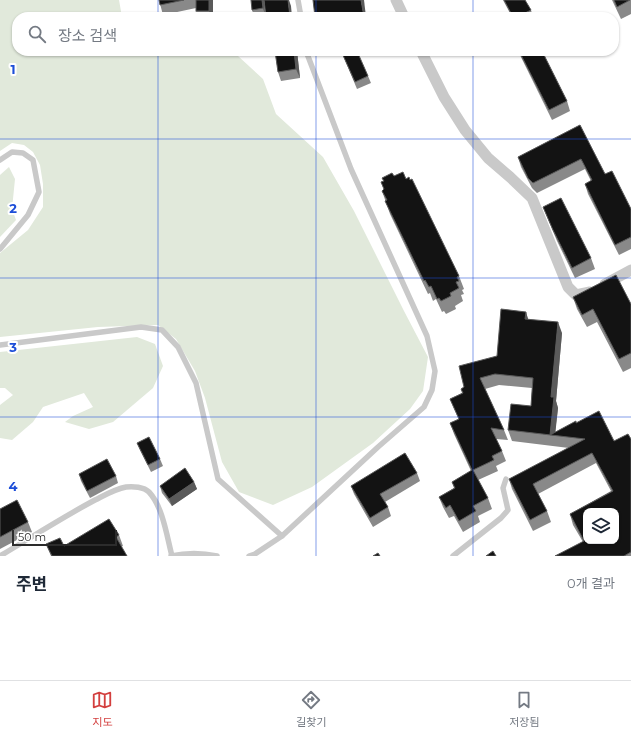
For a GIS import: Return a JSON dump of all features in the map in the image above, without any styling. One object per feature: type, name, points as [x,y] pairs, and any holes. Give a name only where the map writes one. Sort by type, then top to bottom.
[{"type":"street","points":[[396,0],[402,12]]},
{"type":"street","points":[[424,56],[444,97],[465,130],[488,158],[532,198],[568,287],[576,296],[586,294],[631,270]]},
{"type":"lane","points":[[298,0],[300,12]]},
{"type":"lane","points":[[249,556],[256,554],[282,536],[378,447],[424,407],[432,390],[435,371],[427,336],[351,169],[308,56]]},
{"type":"lane","points":[[0,160],[12,152],[24,153],[33,160],[39,192],[28,215],[0,249]]},
{"type":"lane","points":[[0,345],[141,327],[162,330],[178,347],[196,383],[218,479],[282,536]]},
{"type":"lane","points":[[453,556],[501,518],[508,510],[503,488],[506,479]]},
{"type":"lane","points":[[0,556],[81,508],[117,490],[128,487],[137,487],[149,491],[156,502],[164,523],[171,556],[210,554],[217,556]]},
{"type":"shaded area","points":[[0,0],[119,0],[121,12],[12,12],[12,56],[238,56],[263,79],[276,114],[323,157],[354,211],[428,357],[423,391],[410,409],[373,443],[312,487],[273,505],[239,492],[222,462],[205,398],[195,371],[176,339],[158,325],[98,327],[0,337],[0,253],[28,230],[43,207],[43,184],[40,165],[33,152],[24,145],[12,143],[0,151]]},
{"type":"shaded area","points":[[9,167],[15,179],[12,209],[16,220],[0,237],[0,175]]},
{"type":"shaded area","points":[[137,337],[155,344],[163,366],[153,388],[113,422],[89,429],[65,422],[73,416],[93,407],[84,393],[43,407],[33,422],[12,440],[0,438],[0,405],[13,395],[5,388],[0,388],[0,352]]},
{"type":"building","points":[[159,0],[184,0],[160,5]]},
{"type":"building","points":[[196,0],[209,0],[209,11],[196,11]]},
{"type":"building","points":[[251,0],[262,0],[263,8],[252,10]]},
{"type":"building","points":[[264,0],[288,0],[289,12],[265,12]]},
{"type":"building","points":[[313,0],[361,0],[363,12],[314,12]]},
{"type":"building","points":[[504,0],[525,0],[531,10],[527,12],[510,12]]},
{"type":"building","points":[[614,0],[630,0],[617,7]]},
{"type":"building","points":[[276,56],[295,56],[296,69],[278,72]]},
{"type":"building","points":[[343,56],[359,56],[368,76],[355,82]]},
{"type":"building","points":[[522,56],[544,56],[567,101],[549,110]]},
{"type":"building","points":[[580,125],[605,174],[612,171],[631,209],[631,237],[615,245],[585,184],[592,180],[581,159],[533,183],[528,178],[518,157]]},
{"type":"building","points":[[403,172],[406,179],[409,177],[410,180],[412,179],[459,276],[457,277],[459,281],[456,282],[459,288],[450,293],[451,296],[441,301],[439,298],[437,299],[431,286],[429,287],[425,280],[424,281],[385,201],[387,200],[382,191],[384,189],[381,182],[384,181],[382,178],[392,173],[394,176]]},
{"type":"building","points":[[561,198],[591,258],[572,268],[543,207]]},
{"type":"building","points":[[616,275],[631,304],[631,353],[619,359],[593,309],[582,315],[573,297]]},
{"type":"building","points":[[501,309],[526,312],[525,319],[558,322],[551,397],[554,397],[550,435],[508,430],[511,404],[531,406],[533,378],[495,374],[480,378],[504,430],[491,428],[502,451],[492,456],[494,460],[473,470],[488,498],[473,506],[476,511],[459,521],[450,505],[446,508],[439,497],[455,488],[452,482],[472,470],[450,423],[459,419],[450,399],[463,393],[461,389],[464,387],[459,366],[497,356]]},
{"type":"building","points":[[599,411],[614,441],[628,434],[631,439],[631,552],[624,556],[555,556],[583,542],[583,544],[619,544],[619,508],[583,508],[583,539],[570,514],[613,491],[592,453],[533,484],[547,511],[530,520],[509,479],[585,439],[550,435]]},
{"type":"building","points":[[149,437],[160,459],[148,465],[137,443]]},
{"type":"building","points":[[405,453],[417,473],[380,494],[388,507],[370,518],[351,486]]},
{"type":"building","points":[[107,459],[116,476],[87,491],[79,474]]},
{"type":"building","points":[[185,468],[194,482],[169,499],[160,486]]},
{"type":"building","points":[[17,500],[28,522],[0,537],[0,509]]},
{"type":"building","points":[[109,519],[119,535],[116,537],[127,556],[52,556],[46,544],[60,538],[64,546]]},
{"type":"building","points":[[493,551],[496,556],[486,556]]},
{"type":"building","points":[[378,553],[380,556],[373,556]]}]
